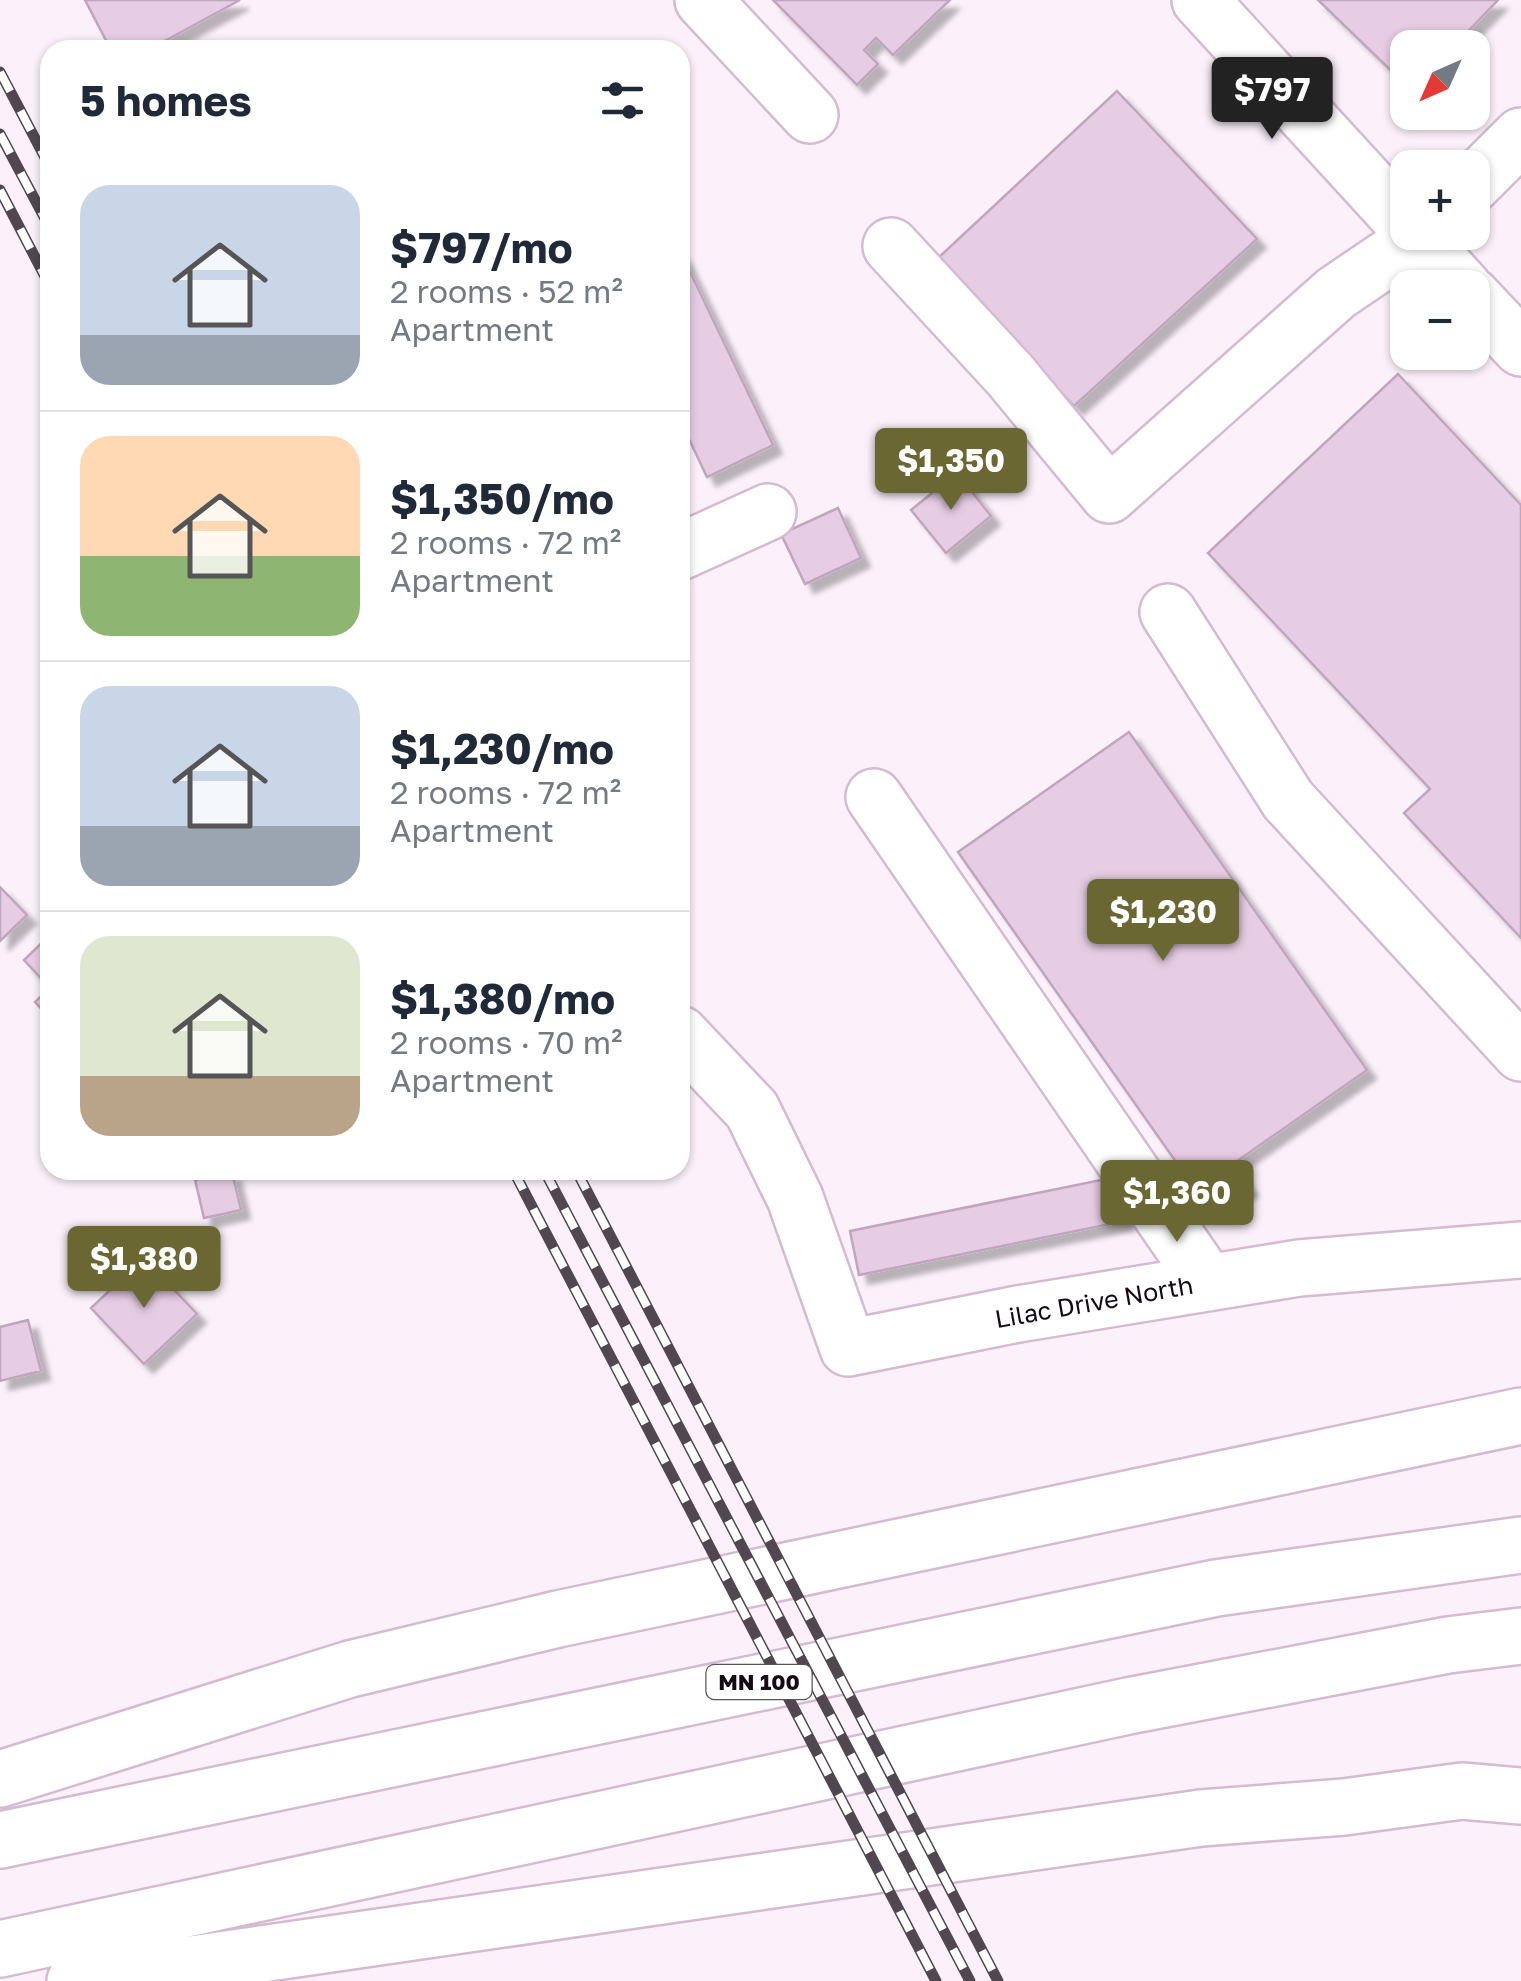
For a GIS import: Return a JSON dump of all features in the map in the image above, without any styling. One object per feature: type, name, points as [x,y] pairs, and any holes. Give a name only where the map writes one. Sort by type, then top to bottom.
[{"type":"main road","points":[[703,0],[810,115]]},
{"type":"main road","points":[[1200,0],[1390,205]]},
{"type":"main road","points":[[1490,167],[1521,136]]},
{"type":"main road","points":[[892,246],[1010,375],[1109,495],[1336,293],[1393,250]]},
{"type":"main road","points":[[1431,250],[1448,270]]},
{"type":"main road","points":[[1490,315],[1521,348]]},
{"type":"main road","points":[[690,547],[768,512]]},
{"type":"main road","points":[[1168,612],[1288,800],[1521,1052]]},
{"type":"main road","points":[[874,796],[1208,1283]]},
{"type":"main road","name":"Lilac Drive North","points":[[690,1045],[752,1110],[795,1198],[848,1348],[1299,1268],[1521,1250]]},
{"type":"main road","points":[[0,1779],[350,1669],[558,1619],[1521,1416]]},
{"type":"main road","name":"MN 100","points":[[0,1840],[1216,1588],[1521,1546]]},
{"type":"main road","points":[[0,1949],[1128,1706],[1448,1645],[1521,1636]]},
{"type":"main road","points":[[75,1981],[1201,1818],[1344,1808],[1462,1790],[1521,1796]]},
{"type":"building","points":[[85,0],[240,0],[166,40],[106,40]]},
{"type":"building","points":[[773,0],[950,0],[893,55],[876,38],[864,50],[878,64],[857,85]]},
{"type":"building","points":[[1318,0],[1498,0],[1469,30],[1390,30],[1390,70]]},
{"type":"building","points":[[1117,91],[1257,239],[1074,406],[936,260]]},
{"type":"building","points":[[690,272],[773,445],[707,477],[690,441]]},
{"type":"building","points":[[1398,374],[1521,505],[1521,938],[1404,813],[1430,789],[1208,553]]},
{"type":"building","points":[[957,473],[991,516],[946,553],[911,510]]},
{"type":"building","points":[[838,508],[861,558],[805,584],[781,534]]},
{"type":"building","points":[[1129,732],[1367,1070],[1233,1164],[1249,1187],[1212,1213],[958,852]]},
{"type":"building","points":[[0,887],[27,915],[0,941]]},
{"type":"building","points":[[40,945],[40,977],[24,960]]},
{"type":"building","points":[[1116,1177],[1125,1221],[859,1275],[850,1231]]},
{"type":"building","points":[[195,1180],[234,1180],[241,1210],[204,1218]]},
{"type":"building","points":[[144,1258],[197,1314],[144,1364],[91,1308]]},
{"type":"building","points":[[28,1320],[41,1371],[0,1381],[0,1327]]},
{"type":"railway","points":[[0,72],[40,148]]},
{"type":"railway","points":[[0,134],[40,209]]},
{"type":"railway","points":[[0,190],[40,267]]},
{"type":"railway","points":[[518,1180],[936,1981]]},
{"type":"railway","points":[[549,1180],[970,1981]]},
{"type":"railway","points":[[581,1180],[998,1981]]}]
